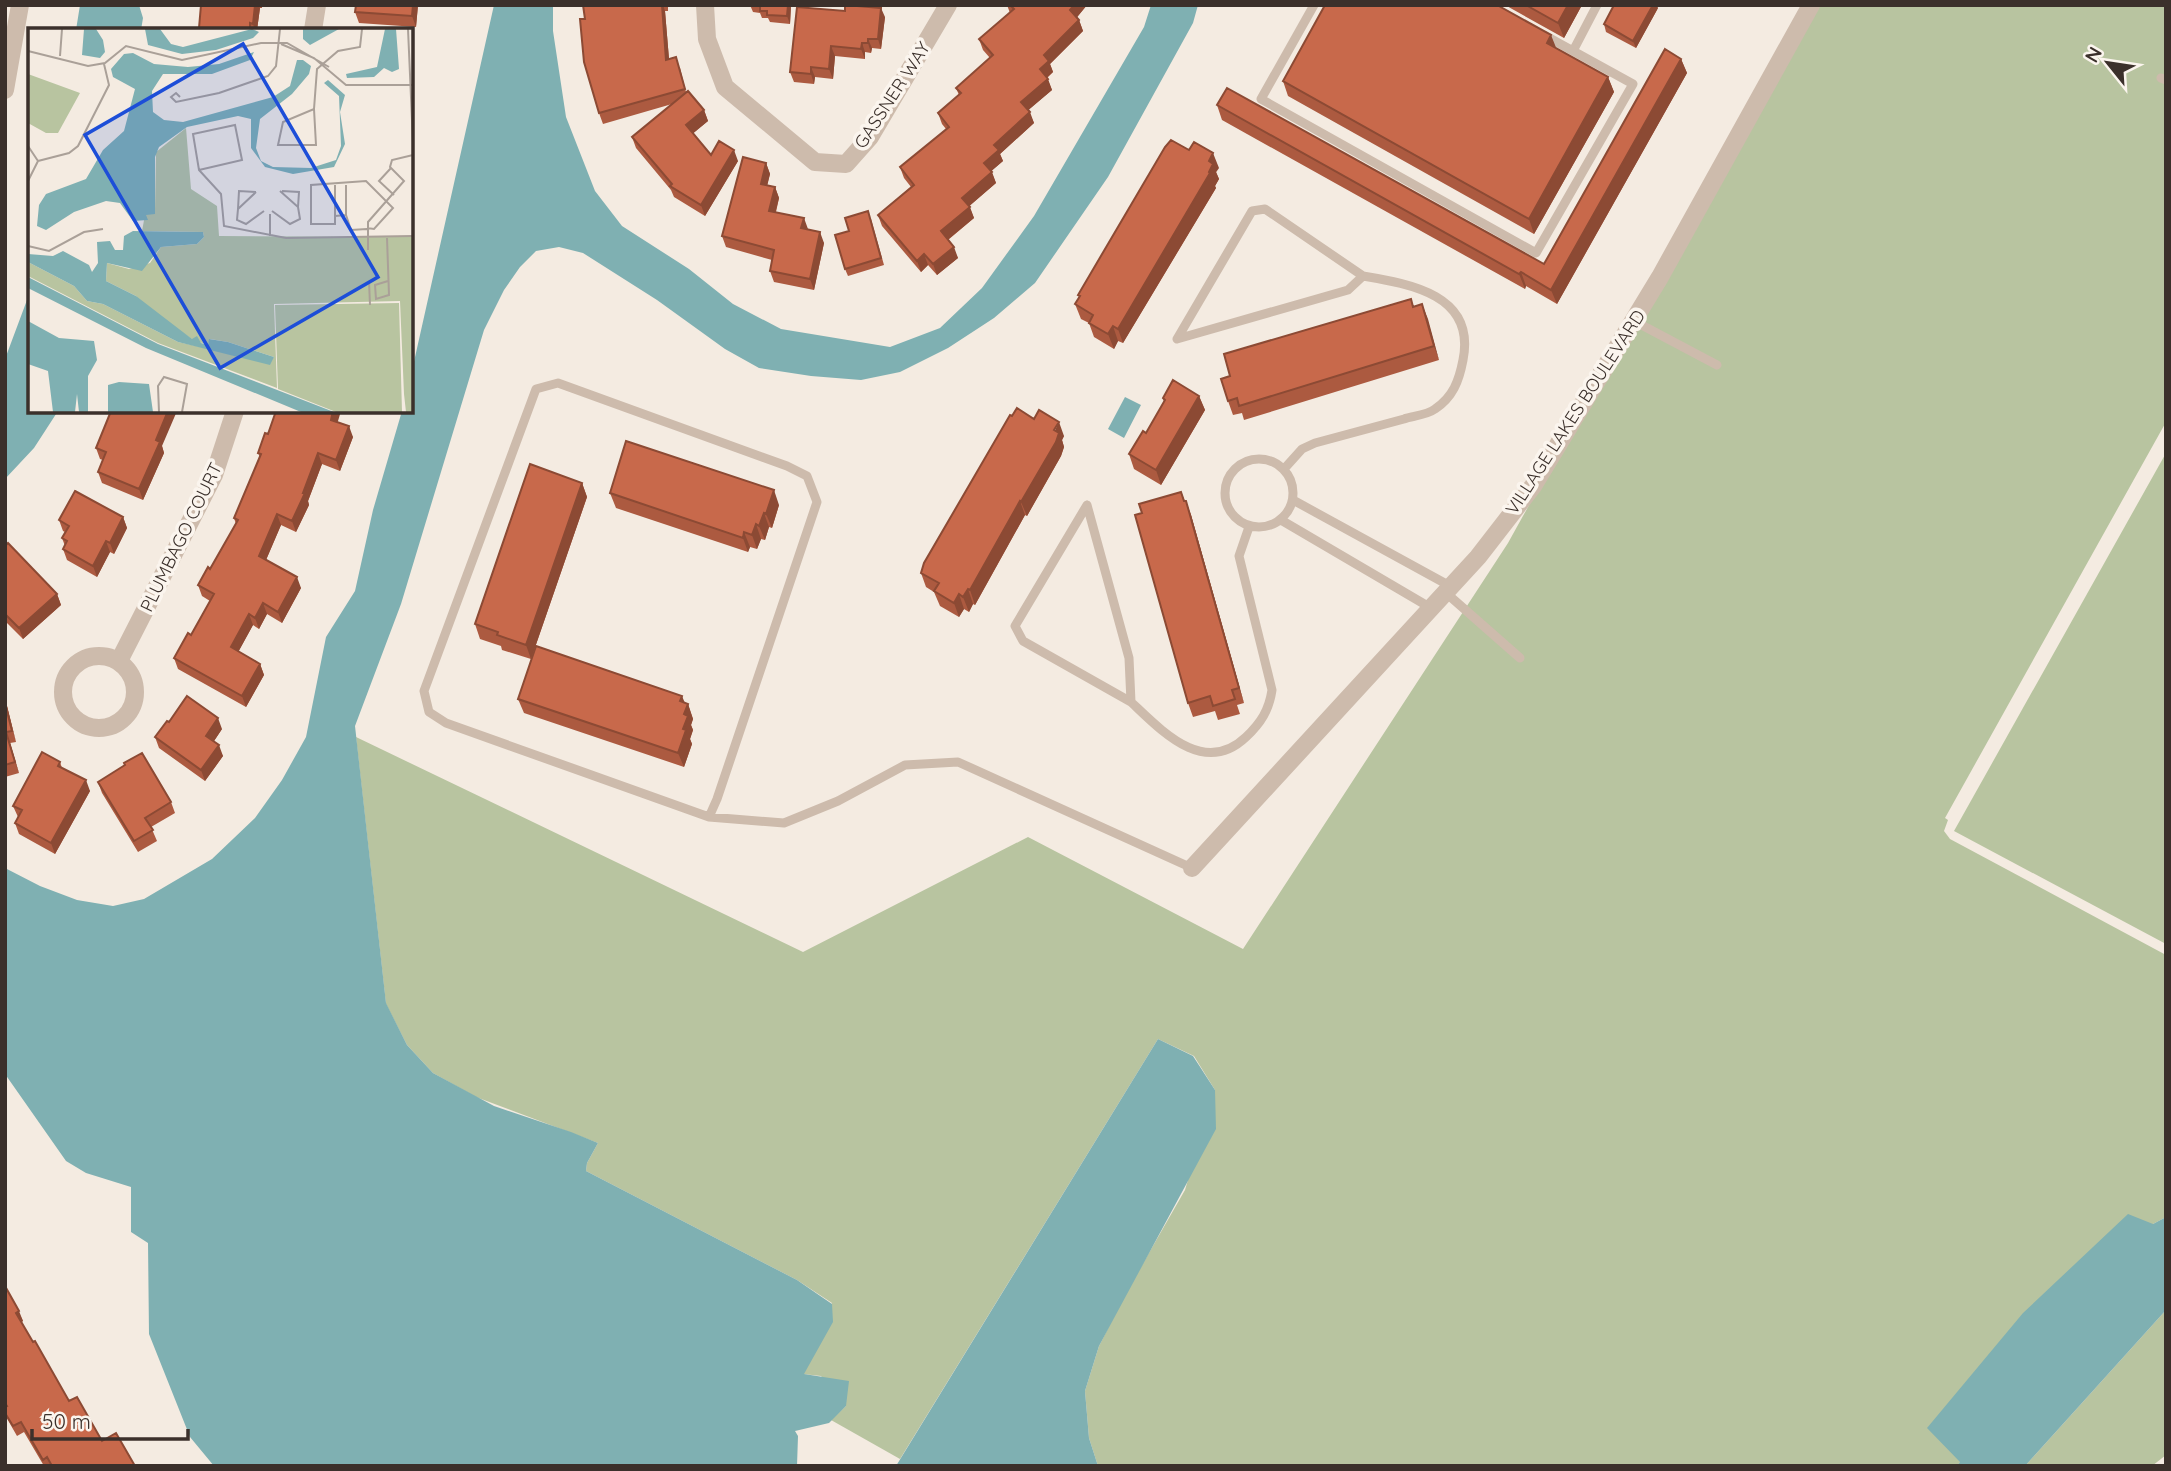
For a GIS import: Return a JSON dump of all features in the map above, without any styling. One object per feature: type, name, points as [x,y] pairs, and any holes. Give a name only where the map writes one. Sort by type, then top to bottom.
[{"type":"street","points":[[5,90],[20,5]]},
{"type":"street","points":[[313,28],[317,5]]},
{"type":"street","name":"GASSNER WAY","points":[[705,5],[707,39],[725,87],[815,162],[846,163],[870,137],[948,5]]},
{"type":"street","name":"VILLAGE LAKES BOULEVARD","points":[[1192,867],[1478,557],[1532,485],[1634,321],[1811,5]]},
{"type":"street","name":"PLUMBAGO COURT","points":[[119,661],[214,475],[234,413]]},
{"type":"street","points":[[95,655],[108,656],[119,661],[129,670],[134,681],[136,694],[133,706],[126,717],[106,728],[93,728],[81,723],[66,708],[62,695],[72,666],[95,655]]},
{"type":"lane","points":[[1314,5],[1261,99],[1536,253],[1633,84],[1538,31]]},
{"type":"lane","points":[[1573,51],[1597,5]]},
{"type":"lane","points":[[1284,469],[1302,449],[1315,443],[1433,411],[1459,384],[1466,349],[1463,329],[1452,309],[1435,295],[1410,284],[1363,276],[1265,209],[1257,208],[1252,211],[1177,339],[1348,290],[1363,276]]},
{"type":"lane","points":[[1634,321],[1717,365]]},
{"type":"lane","points":[[709,817],[817,502],[807,476],[787,466],[558,383],[536,389],[424,691],[429,712],[446,723],[709,817],[784,823],[838,801],[905,765],[958,762],[1192,867]]},
{"type":"lane","points":[[1264,459],[1284,469],[1291,478],[1293,500],[1289,511],[1281,520],[1271,526],[1249,527],[1239,522],[1231,513],[1225,492],[1227,481],[1242,464],[1264,459]]},
{"type":"lane","points":[[1293,500],[1448,589],[1520,658]]},
{"type":"lane","points":[[1130,702],[1129,658],[1087,505],[1015,626],[1023,641],[1130,702],[1165,734],[1189,749],[1208,753],[1236,746],[1269,707],[1272,690],[1239,556],[1249,527]]},
{"type":"lane","points":[[1281,520],[1431,608]]},
{"type":"green space","points":[[1807,5],[2166,5],[2166,422],[1945,818],[1948,820],[1944,831],[1950,839],[2166,955],[2166,1217],[2153,1224],[1957,1466],[1098,1466],[1089,1438],[1085,1391],[1099,1346],[1185,1190],[1215,1090],[1194,1056],[1158,1039],[900,1459],[831,1420],[846,1406],[821,1376],[803,1374],[832,1303],[797,1280],[586,1171],[587,1163],[598,1143],[476,1097],[433,1073],[407,1045],[386,1004],[356,737],[803,952],[1028,837],[1243,949],[1508,543]]},
{"type":"green space","points":[[2166,453],[2166,944],[1954,831]]},
{"type":"green space","points":[[2166,1310],[2166,1455],[2152,1466],[2025,1466]]},
{"type":"water","points":[[80,5],[139,5],[143,18],[141,28],[76,28]]},
{"type":"water","points":[[494,5],[553,5],[553,31],[566,117],[595,191],[622,226],[689,269],[733,304],[781,329],[890,347],[940,328],[982,288],[1034,216],[1144,27],[1151,5],[1198,5],[1193,23],[1108,177],[1035,283],[994,318],[948,348],[900,372],[861,380],[759,368],[725,349],[657,300],[583,253],[559,247],[536,251],[520,267],[504,290],[484,330],[401,604],[355,726],[386,1003],[407,1045],[433,1073],[494,1106],[598,1143],[587,1163],[586,1171],[797,1280],[832,1304],[833,1322],[804,1374],[849,1381],[846,1406],[829,1423],[795,1431],[798,1436],[797,1466],[214,1466],[190,1437],[149,1334],[148,1243],[131,1232],[131,1187],[86,1173],[66,1161],[5,1074],[5,868],[40,886],[77,900],[113,906],[144,899],[212,859],[255,818],[282,780],[306,737],[326,637],[355,591],[373,510],[401,413],[413,413],[413,366]]},
{"type":"water","points":[[28,297],[28,413],[57,413],[34,448],[5,479],[5,359]]},
{"type":"water","points":[[1125,397],[1141,405],[1124,438],[1108,429]]},
{"type":"water","points":[[1158,1039],[1193,1056],[1215,1090],[1216,1129],[1099,1346],[1085,1391],[1089,1438],[1098,1466],[896,1466]]},
{"type":"water","points":[[2128,1214],[2153,1224],[2166,1217],[2166,1310],[2025,1466],[1957,1466],[1960,1462],[1927,1428],[2023,1313]]},
{"type":"building","points":[[201,5],[255,5],[250,28],[199,28]]},
{"type":"building","points":[[356,5],[413,5],[412,16],[355,12]]},
{"type":"building","points":[[583,5],[662,5],[666,60],[676,57],[685,89],[599,113],[584,62],[580,19],[585,19]]},
{"type":"building","points":[[752,5],[788,5],[787,16],[767,15],[767,11],[760,11],[760,6]]},
{"type":"building","points":[[845,5],[881,8],[878,39],[868,39],[868,43],[862,43],[861,49],[831,46],[829,69],[811,67],[811,74],[790,72],[797,7],[845,11]]},
{"type":"building","points":[[1010,5],[1074,5],[1070,10],[1079,20],[1044,55],[1049,61],[1040,69],[1048,79],[1021,102],[1030,112],[994,145],[999,150],[984,163],[992,172],[962,198],[970,207],[941,231],[954,247],[933,264],[924,254],[917,261],[878,215],[914,185],[900,167],[949,127],[938,113],[961,93],[956,88],[993,55],[979,39],[1014,9]]},
{"type":"building","points":[[1325,5],[1497,5],[1551,35],[1547,43],[1608,77],[1529,219],[1283,81]]},
{"type":"building","points":[[1526,5],[1568,5],[1558,23]]},
{"type":"building","points":[[1614,5],[1653,5],[1633,41],[1604,24]]},
{"type":"building","points":[[1665,49],[1681,59],[1551,290],[1217,105],[1227,88],[1544,264]]},
{"type":"building","points":[[688,91],[704,110],[686,125],[711,155],[719,141],[734,150],[701,205],[670,186],[672,184],[632,137]]},
{"type":"building","points":[[1171,140],[1189,150],[1194,142],[1213,153],[1209,161],[1213,164],[1118,329],[1113,326],[1108,334],[1089,323],[1093,315],[1075,304]]},
{"type":"building","points":[[743,157],[766,163],[761,184],[775,187],[769,211],[804,218],[801,228],[820,232],[810,279],[770,271],[774,250],[722,236]]},
{"type":"building","points":[[868,211],[881,258],[845,269],[835,235],[849,231],[845,218]]},
{"type":"building","points":[[1411,299],[1413,307],[1422,304],[1434,346],[1239,406],[1237,398],[1228,401],[1221,379],[1230,376],[1224,354]]},
{"type":"building","points":[[1173,380],[1199,396],[1156,470],[1129,454],[1143,431],[1146,433]]},
{"type":"building","points":[[1017,408],[1034,419],[1039,410],[1059,422],[1054,430],[1059,433],[970,590],[968,589],[963,597],[959,594],[954,603],[934,591],[939,583],[921,573],[924,563],[1010,415],[1012,416]]},
{"type":"building","points":[[110,413],[167,413],[156,440],[160,442],[139,489],[98,472],[106,452],[96,448]]},
{"type":"building","points":[[275,413],[333,413],[331,420],[349,426],[336,460],[318,453],[305,493],[292,521],[277,514],[259,556],[297,577],[278,612],[263,603],[255,618],[249,614],[231,647],[260,664],[242,696],[174,658],[188,633],[191,635],[214,594],[198,585],[238,520],[234,518],[261,454],[258,453],[265,433],[268,434]]},
{"type":"building","points":[[626,441],[774,490],[766,514],[764,513],[759,526],[756,524],[752,535],[744,532],[743,538],[610,493]]},
{"type":"building","points":[[530,464],[582,483],[526,645],[475,624]]},
{"type":"building","points":[[75,491],[123,517],[110,543],[106,541],[93,566],[63,549],[67,541],[62,538],[69,526],[59,520]]},
{"type":"building","points":[[1181,492],[1186,501],[1239,688],[1232,690],[1235,699],[1213,706],[1210,696],[1188,703],[1135,515],[1142,513],[1139,504]]},
{"type":"building","points":[[8,543],[57,594],[19,628],[5,614],[5,546]]},
{"type":"building","points":[[536,646],[682,696],[680,701],[688,704],[684,714],[688,716],[678,753],[518,699]]},
{"type":"building","points":[[187,696],[218,718],[206,736],[219,745],[201,770],[155,737]]},
{"type":"building","points":[[5,703],[12,731],[6,732],[15,762],[5,765]]},
{"type":"building","points":[[42,752],[60,762],[58,766],[86,780],[51,843],[15,823],[22,810],[13,806]]},
{"type":"building","points":[[142,753],[171,802],[145,818],[153,830],[134,841],[98,782]]},
{"type":"building","points":[[5,1286],[19,1311],[16,1313],[69,1401],[77,1397],[102,1441],[116,1433],[135,1466],[52,1466],[47,1457],[43,1460],[21,1422],[13,1426],[5,1413]]}]
